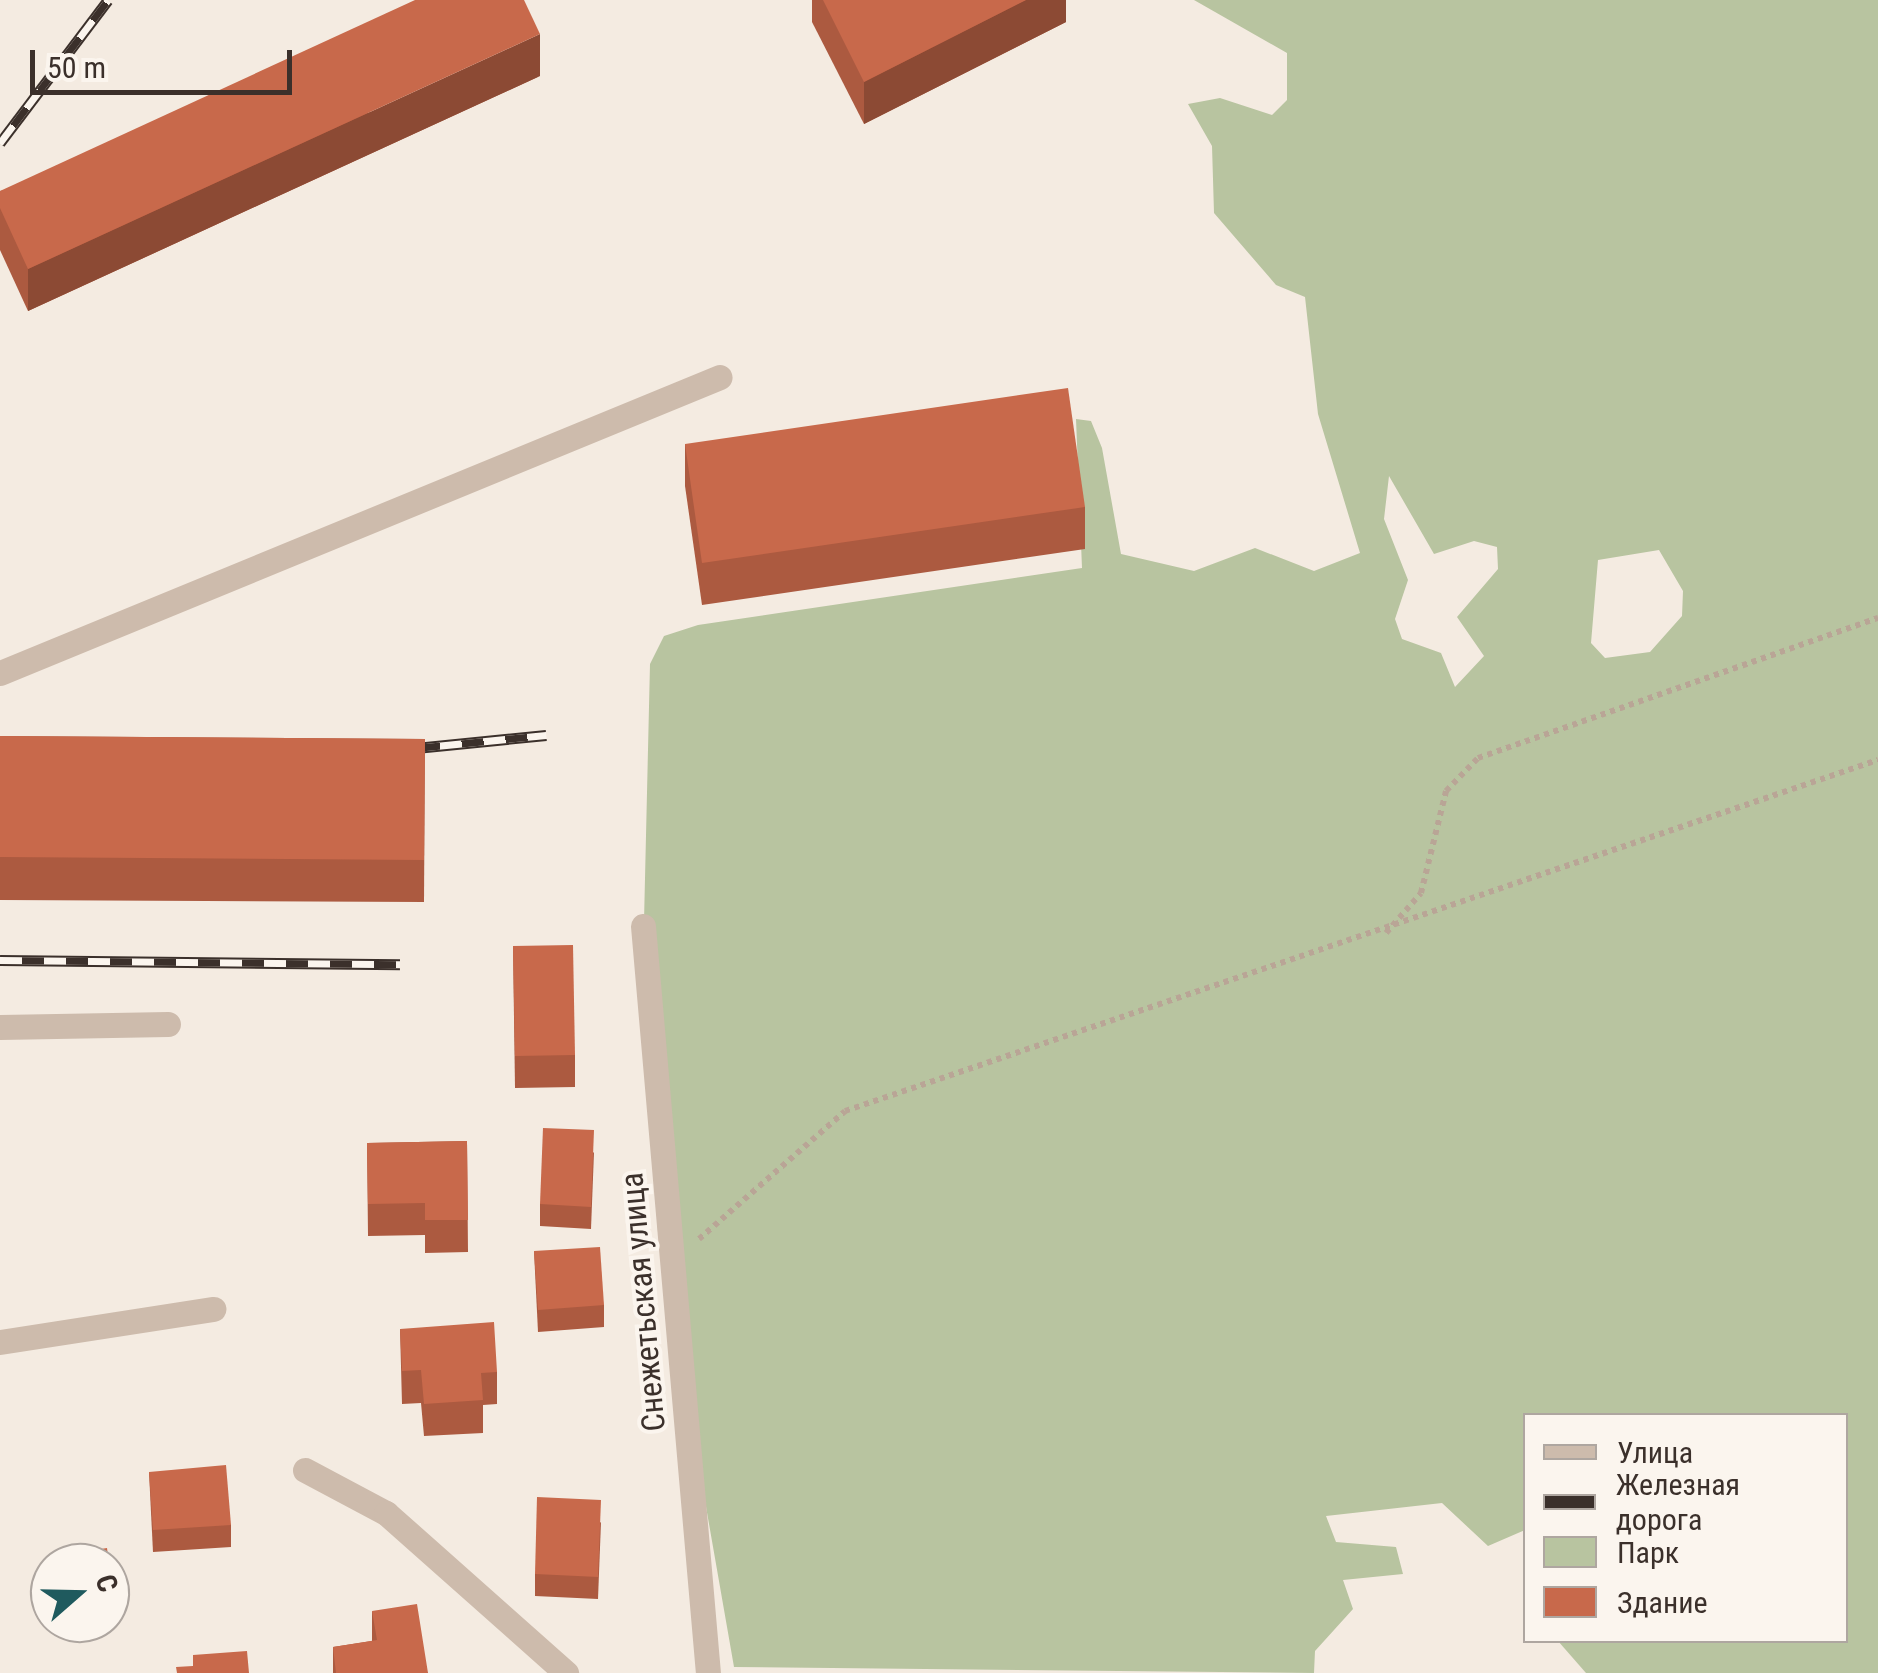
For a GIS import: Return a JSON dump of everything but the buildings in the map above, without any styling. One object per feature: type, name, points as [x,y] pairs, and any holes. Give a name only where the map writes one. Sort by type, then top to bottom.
[{"type":"street","points":[[0,673],[720,377]]},
{"type":"street","name":"Снежетьская улица","points":[[643,926],[708,1673]]},
{"type":"street","points":[[0,1027],[168,1024]]},
{"type":"street","points":[[0,1342],[213,1309]]},
{"type":"street","points":[[305,1470],[386,1513],[566,1673]]},
{"type":"path","points":[[1385,934],[1421,893],[1446,790],[1478,758],[1878,618]]},
{"type":"path","points":[[672,1263],[844,1111],[1385,934],[1878,760]]},
{"type":"green space","points":[[1194,0],[1878,0],[1878,1673],[1586,1673],[1560,1643],[1848,1643],[1848,1413],[1523,1413],[1523,1531],[1488,1546],[1442,1503],[1326,1516],[1336,1542],[1396,1547],[1403,1574],[1343,1580],[1353,1609],[1315,1651],[1314,1673],[734,1667],[658,1232],[642,1007],[650,664],[664,636],[698,625],[1082,568],[1076,419],[1091,421],[1102,448],[1121,554],[1194,571],[1255,548],[1314,571],[1360,553],[1318,414],[1305,297],[1276,285],[1214,213],[1212,146],[1188,104],[1220,98],[1272,115],[1287,100],[1287,53]],"holes":[[[1389,476],[1434,554],[1474,541],[1497,547],[1498,569],[1457,617],[1484,656],[1455,687],[1441,653],[1402,639],[1395,619],[1408,580],[1384,519]],[[1659,550],[1683,591],[1682,616],[1650,652],[1605,658],[1591,643],[1598,560]]]},
{"type":"railway","points":[[0,143],[108,0]]},
{"type":"railway","points":[[396,750],[546,735]]},
{"type":"railway","points":[[0,960],[400,964]]}]
